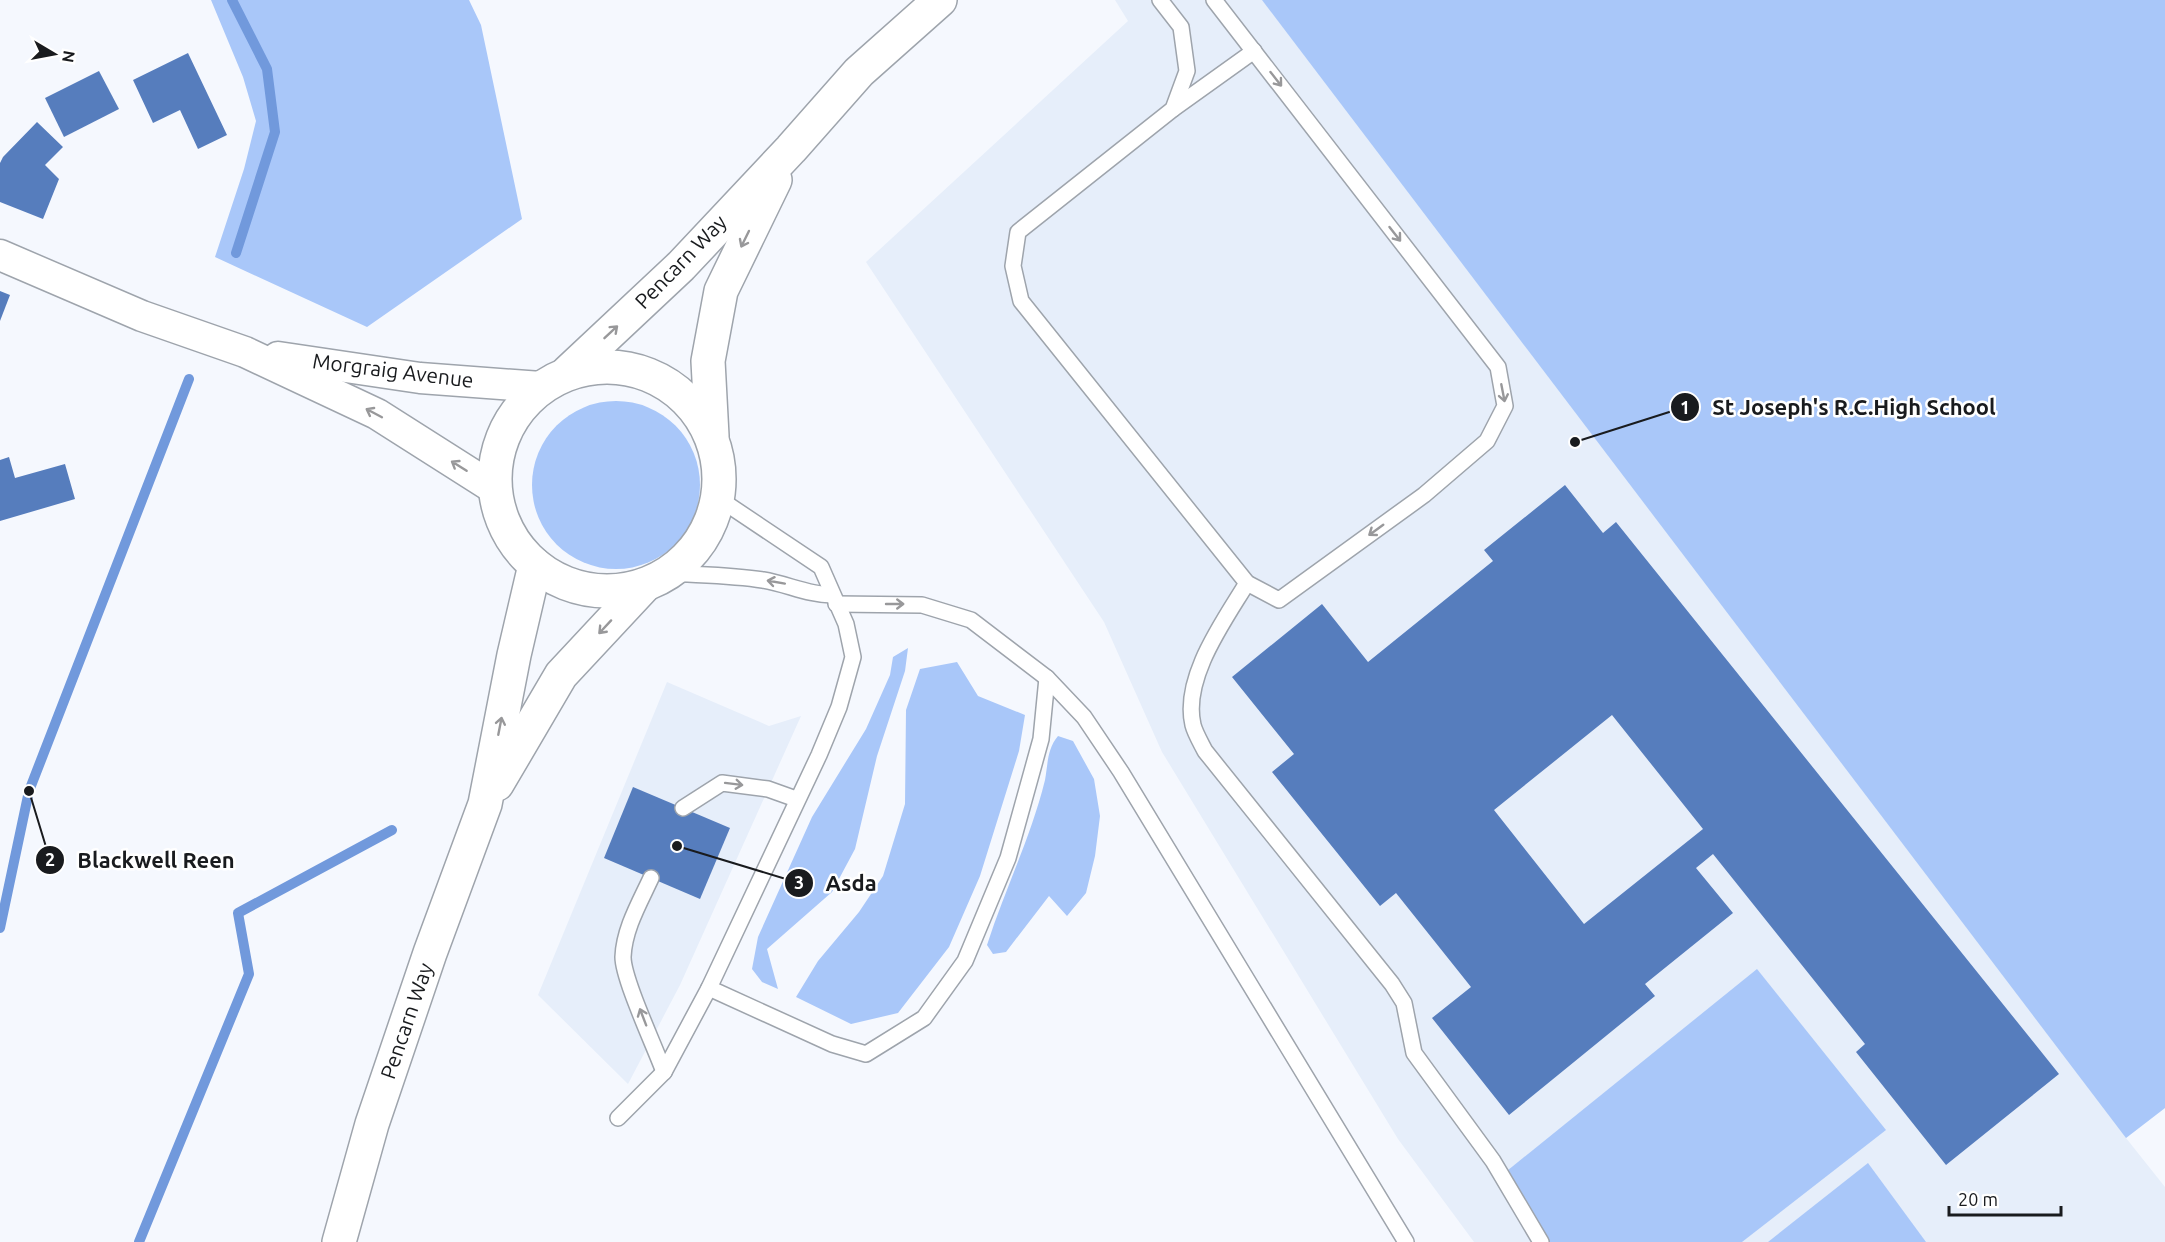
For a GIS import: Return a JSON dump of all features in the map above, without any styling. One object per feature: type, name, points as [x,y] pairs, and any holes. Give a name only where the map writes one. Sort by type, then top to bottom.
[{"type":"street","name":"Pencarn Way","points":[[495,489],[498,450],[514,415],[681,266],[791,149],[859,72],[940,0]]},
{"type":"street","name":"Pencarn Way","points":[[485,804],[561,675],[657,579],[692,553],[709,527],[718,498],[719,469],[713,440],[708,361],[721,291],[791,149]]},
{"type":"street","name":"Morgraig Avenue","points":[[0,255],[142,316],[245,352],[376,414],[495,489]]},
{"type":"street","name":"Morgraig Avenue","points":[[245,352],[420,378],[554,380]]},
{"type":"street","points":[[554,380],[603,366],[638,370],[670,385],[696,409],[713,440]]},
{"type":"street","points":[[495,489],[506,526],[515,544],[535,565],[559,580],[588,590],[616,591],[657,579]]},
{"type":"street","name":"Pencarn Way","points":[[339,1242],[372,1124],[430,953],[485,804],[535,565]]},
{"type":"lane","points":[[1160,0],[1181,27],[1187,71],[1173,109]]},
{"type":"lane","points":[[1214,0],[1254,51],[1498,367],[1505,406],[1487,441],[1425,495],[1279,600],[1247,583],[1021,302],[1012,266],[1018,232],[1173,109],[1254,51]]},
{"type":"lane","points":[[618,1118],[664,1072],[709,988],[839,707],[853,657],[846,624],[821,567],[718,498]]},
{"type":"lane","points":[[657,579],[755,579],[786,584],[834,600],[922,605],[971,620],[1047,678],[1084,717],[1121,772],[1406,1242]]},
{"type":"lane","points":[[1247,583],[1208,648],[1195,686],[1193,725],[1205,750],[1392,984],[1404,1004],[1414,1053],[1493,1161],[1541,1242]]},
{"type":"lane","points":[[709,988],[832,1044],[866,1054],[924,1018],[965,961],[1008,858],[1041,739],[1047,678]]},
{"type":"lane","points":[[683,808],[722,783],[768,789],[796,799]]},
{"type":"lane","points":[[651,878],[631,923],[623,958],[629,981],[664,1072]]},
{"type":"shaded area","points":[[211,0],[469,0],[481,25],[522,219],[367,327],[215,257],[244,169],[256,121],[243,77]]},
{"type":"shaded area","points":[[1115,0],[2165,0],[2165,1108],[2126,1138],[2165,1187],[2165,1242],[1474,1242],[1398,1139],[1162,752],[1104,622],[866,262],[1128,21]]},
{"type":"shaded area","points":[[1262,0],[2165,0],[2165,1108],[2126,1138]]},
{"type":"shaded area","points":[[616,401],[648,408],[662,415],[675,426],[686,439],[693,453],[700,485],[693,517],[686,531],[675,544],[662,555],[648,562],[616,569],[584,562],[570,555],[557,544],[546,531],[539,517],[532,485],[539,453],[546,439],[557,426],[570,415],[584,408]]},
{"type":"shaded area","points":[[908,648],[905,671],[877,756],[855,849],[832,892],[767,949],[778,989],[762,982],[752,969],[758,937],[812,817],[866,729],[890,675],[893,657]]},
{"type":"shaded area","points":[[957,662],[978,696],[1025,715],[1019,751],[980,876],[949,947],[898,1013],[851,1024],[796,997],[818,961],[859,912],[883,876],[905,804],[906,710],[920,669]]},
{"type":"shaded area","points":[[667,682],[769,726],[801,716],[680,985],[628,1084],[538,995]]},
{"type":"shaded area","points":[[1058,736],[1073,741],[1094,779],[1100,816],[1095,856],[1086,893],[1067,916],[1049,896],[1006,952],[993,954],[987,945],[1033,822],[1045,780],[1050,751]]},
{"type":"shaded area","points":[[1757,969],[1886,1130],[1742,1242],[1547,1242],[1497,1179]]},
{"type":"shaded area","points":[[1868,1163],[1926,1242],[1768,1242]]},
{"type":"building","points":[[188,53],[227,135],[198,149],[180,110],[153,123],[133,80]]},
{"type":"building","points":[[99,71],[119,109],[64,137],[45,98]]},
{"type":"building","points":[[37,122],[63,147],[45,165],[59,179],[43,219],[0,202],[0,163]]},
{"type":"building","points":[[0,291],[10,295],[0,321]]},
{"type":"building","points":[[9,457],[15,478],[65,464],[75,499],[0,521],[0,460]]},
{"type":"building","points":[[1565,485],[1603,533],[1616,522],[2059,1074],[1946,1165],[1856,1052],[1865,1044],[1713,854],[1696,868],[1733,913],[1645,984],[1655,996],[1509,1115],[1432,1018],[1471,987],[1396,893],[1380,906],[1272,772],[1294,754],[1232,677],[1322,604],[1368,662],[1493,561],[1484,550]],"holes":[[[1612,715],[1703,829],[1584,924],[1494,810]]]},
{"type":"building","points":[[633,787],[730,828],[700,899],[604,858]]},
{"type":"waterway","points":[[232,0],[267,69],[275,132],[236,253]]},
{"type":"waterway","points":[[0,928],[29,791],[189,379]]},
{"type":"waterway","points":[[139,1242],[249,974],[238,913],[392,830]]},
{"type":"place","name":"St Joseph's R.C.High School","points":[[1575,442]]},
{"type":"place","name":"Blackwell Reen","points":[[29,791]]},
{"type":"place","name":"Asda","points":[[677,846]]}]
